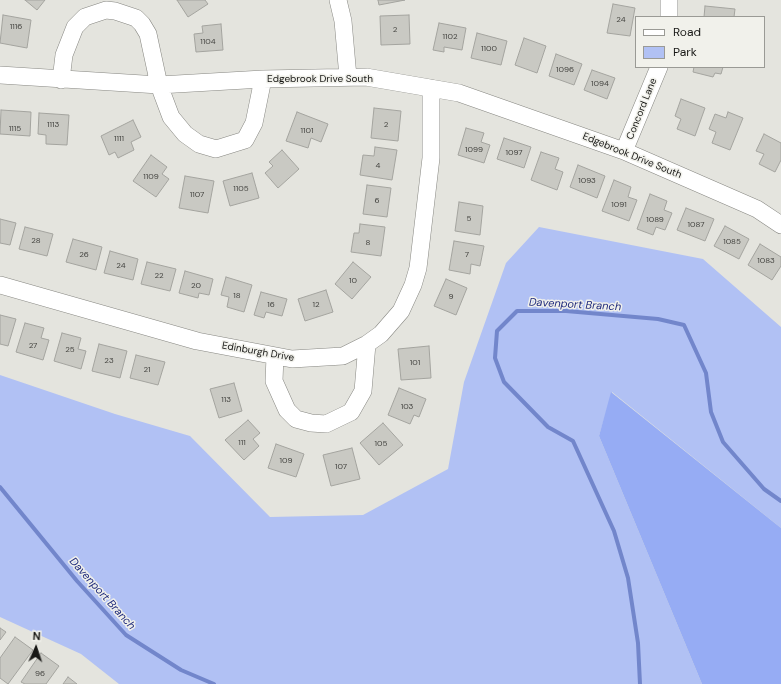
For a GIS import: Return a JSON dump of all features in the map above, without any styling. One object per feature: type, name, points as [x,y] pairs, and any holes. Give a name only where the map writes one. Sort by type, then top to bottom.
[{"type":"street","points":[[338,0],[343,20],[348,77]]},
{"type":"street","points":[[669,0],[669,16]]},
{"type":"street","points":[[61,80],[64,55],[75,27],[85,17],[95,12],[106,10],[115,11],[136,18],[142,24],[148,34],[159,85],[171,117],[185,134],[199,144],[216,149],[245,140],[254,123],[263,79]]},
{"type":"street","name":"Concord Lane","points":[[624,151],[659,68]]},
{"type":"street","name":"Edgebrook Drive South","points":[[0,75],[159,85],[263,79],[366,77],[459,93],[624,151],[757,209],[781,225]]},
{"type":"street","name":"Edinburgh Drive","points":[[0,285],[197,341],[292,359],[343,356],[367,344],[381,334],[401,311],[413,285],[418,268],[431,158],[431,88]]},
{"type":"street","points":[[275,356],[274,381],[287,410],[296,418],[311,423],[326,424],[351,412],[363,391],[367,344]]},
{"type":"green space","points":[[539,227],[703,259],[781,327],[781,528],[612,392],[599,436],[702,684],[119,684],[81,654],[0,617],[0,375],[115,414],[190,436],[270,517],[363,515],[448,469],[464,382],[506,263]]},
{"type":"shaded area","points":[[611,392],[781,528],[781,684],[702,684],[599,436]]},
{"type":"building","points":[[25,0],[45,0],[37,10]]},
{"type":"building","points":[[177,0],[205,0],[208,4],[188,17]]},
{"type":"building","points":[[378,0],[405,0],[379,5]]},
{"type":"building","points":[[613,4],[635,8],[630,36],[607,33]]},
{"type":"building","points":[[705,6],[735,9],[734,16],[704,16]]},
{"type":"building","points":[[3,15],[31,20],[27,48],[0,43]]},
{"type":"building","points":[[409,15],[410,44],[381,45],[380,16]]},
{"type":"building","points":[[439,23],[466,28],[462,50],[444,47],[444,52],[433,50]]},
{"type":"building","points":[[221,24],[223,50],[196,52],[194,34],[203,33],[202,26]]},
{"type":"building","points":[[477,33],[507,41],[501,65],[471,58]]},
{"type":"building","points":[[524,38],[546,46],[537,73],[515,65]]},
{"type":"building","points":[[556,54],[582,64],[574,85],[549,76]]},
{"type":"building","points":[[694,68],[723,68],[721,74],[715,73],[713,77],[693,72]]},
{"type":"building","points":[[592,70],[615,78],[607,99],[584,90]]},
{"type":"building","points":[[681,99],[705,108],[695,136],[677,129],[681,119],[675,116]]},
{"type":"building","points":[[374,108],[401,111],[398,141],[371,138]]},
{"type":"building","points":[[1,110],[31,112],[30,136],[0,134]]},
{"type":"building","points":[[297,112],[328,124],[321,142],[311,138],[308,148],[286,141]]},
{"type":"building","points":[[728,112],[743,118],[730,150],[712,143],[716,132],[709,129],[715,114],[726,118]]},
{"type":"building","points":[[39,113],[69,115],[67,145],[46,144],[46,135],[38,134]]},
{"type":"building","points":[[133,120],[141,137],[131,142],[134,150],[118,158],[115,152],[109,155],[101,136]]},
{"type":"building","points":[[466,128],[484,133],[481,142],[490,145],[484,163],[458,155]]},
{"type":"building","points":[[764,134],[781,143],[781,160],[775,172],[759,164],[764,154],[756,151]]},
{"type":"building","points":[[504,138],[531,147],[524,168],[497,159]]},
{"type":"building","points":[[375,147],[397,150],[392,180],[360,175],[363,155],[374,156]]},
{"type":"building","points":[[282,150],[299,169],[278,188],[265,173],[273,166],[269,162]]},
{"type":"building","points":[[541,152],[559,158],[555,169],[563,172],[557,190],[531,180]]},
{"type":"building","points":[[151,155],[167,167],[162,174],[169,179],[156,197],[133,181]]},
{"type":"building","points":[[578,165],[605,176],[597,198],[570,187]]},
{"type":"building","points":[[252,173],[259,198],[230,206],[223,181]]},
{"type":"building","points":[[185,176],[214,181],[208,213],[179,208]]},
{"type":"building","points":[[614,180],[631,187],[628,197],[637,200],[629,221],[602,211]]},
{"type":"building","points":[[367,185],[391,188],[387,217],[363,214]]},
{"type":"building","points":[[650,194],[667,201],[664,210],[672,213],[665,230],[656,227],[653,235],[637,229]]},
{"type":"building","points":[[459,202],[483,206],[480,235],[455,231]]},
{"type":"building","points":[[686,208],[714,219],[705,241],[677,230]]},
{"type":"building","points":[[0,219],[16,223],[10,245],[0,243]]},
{"type":"building","points":[[360,224],[385,227],[381,256],[351,252],[354,233],[359,233]]},
{"type":"building","points":[[725,226],[749,239],[739,259],[714,246]]},
{"type":"building","points":[[25,227],[53,234],[47,256],[19,249]]},
{"type":"building","points":[[73,239],[102,247],[96,270],[66,262]]},
{"type":"building","points":[[454,241],[484,246],[480,266],[471,264],[470,274],[449,270]]},
{"type":"building","points":[[760,244],[781,257],[781,266],[772,280],[748,265]]},
{"type":"building","points":[[110,251],[138,259],[133,280],[104,273]]},
{"type":"building","points":[[147,262],[176,269],[170,291],[141,284]]},
{"type":"building","points":[[353,262],[371,277],[352,299],[335,284]]},
{"type":"building","points":[[185,271],[213,279],[209,295],[199,293],[198,298],[179,293]]},
{"type":"building","points":[[226,277],[252,285],[244,312],[227,307],[229,297],[221,295]]},
{"type":"building","points":[[446,279],[467,288],[456,315],[434,306]]},
{"type":"building","points":[[326,290],[333,312],[305,321],[298,299]]},
{"type":"building","points":[[261,292],[287,299],[282,316],[266,312],[264,318],[254,315]]},
{"type":"building","points":[[0,315],[16,319],[8,346],[0,344]]},
{"type":"building","points":[[25,323],[44,328],[41,338],[49,340],[43,360],[16,352]]},
{"type":"building","points":[[62,333],[81,338],[78,349],[86,351],[81,369],[54,361]]},
{"type":"building","points":[[99,344],[127,351],[120,378],[92,371]]},
{"type":"building","points":[[429,346],[431,378],[401,380],[398,349]]},
{"type":"building","points":[[136,355],[165,362],[158,385],[130,378]]},
{"type":"building","points":[[234,383],[242,411],[219,418],[210,389]]},
{"type":"building","points":[[399,388],[426,399],[419,417],[414,415],[410,424],[388,415]]},
{"type":"building","points":[[248,420],[260,433],[253,439],[259,446],[244,460],[225,440]]},
{"type":"building","points":[[383,423],[403,445],[379,465],[360,443]]},
{"type":"building","points":[[276,444],[304,454],[296,477],[268,468]]},
{"type":"building","points":[[352,448],[360,479],[331,486],[323,455]]},
{"type":"building","points":[[0,628],[6,632],[0,640]]},
{"type":"building","points":[[15,637],[33,650],[8,684],[0,678],[0,658]]},
{"type":"building","points":[[41,653],[59,666],[46,684],[25,684],[21,682]]},
{"type":"building","points":[[68,677],[77,684],[63,684]]},
{"type":"waterway","name":"Davenport Branch","points":[[640,684],[638,643],[628,578],[614,531],[573,441],[548,427],[504,382],[495,358],[497,331],[517,311],[566,311],[658,319],[684,325],[706,373],[711,412],[723,442],[764,489],[781,501]]},
{"type":"waterway","name":"Davenport Branch","points":[[0,487],[77,581],[126,635],[181,670],[214,684]]}]
